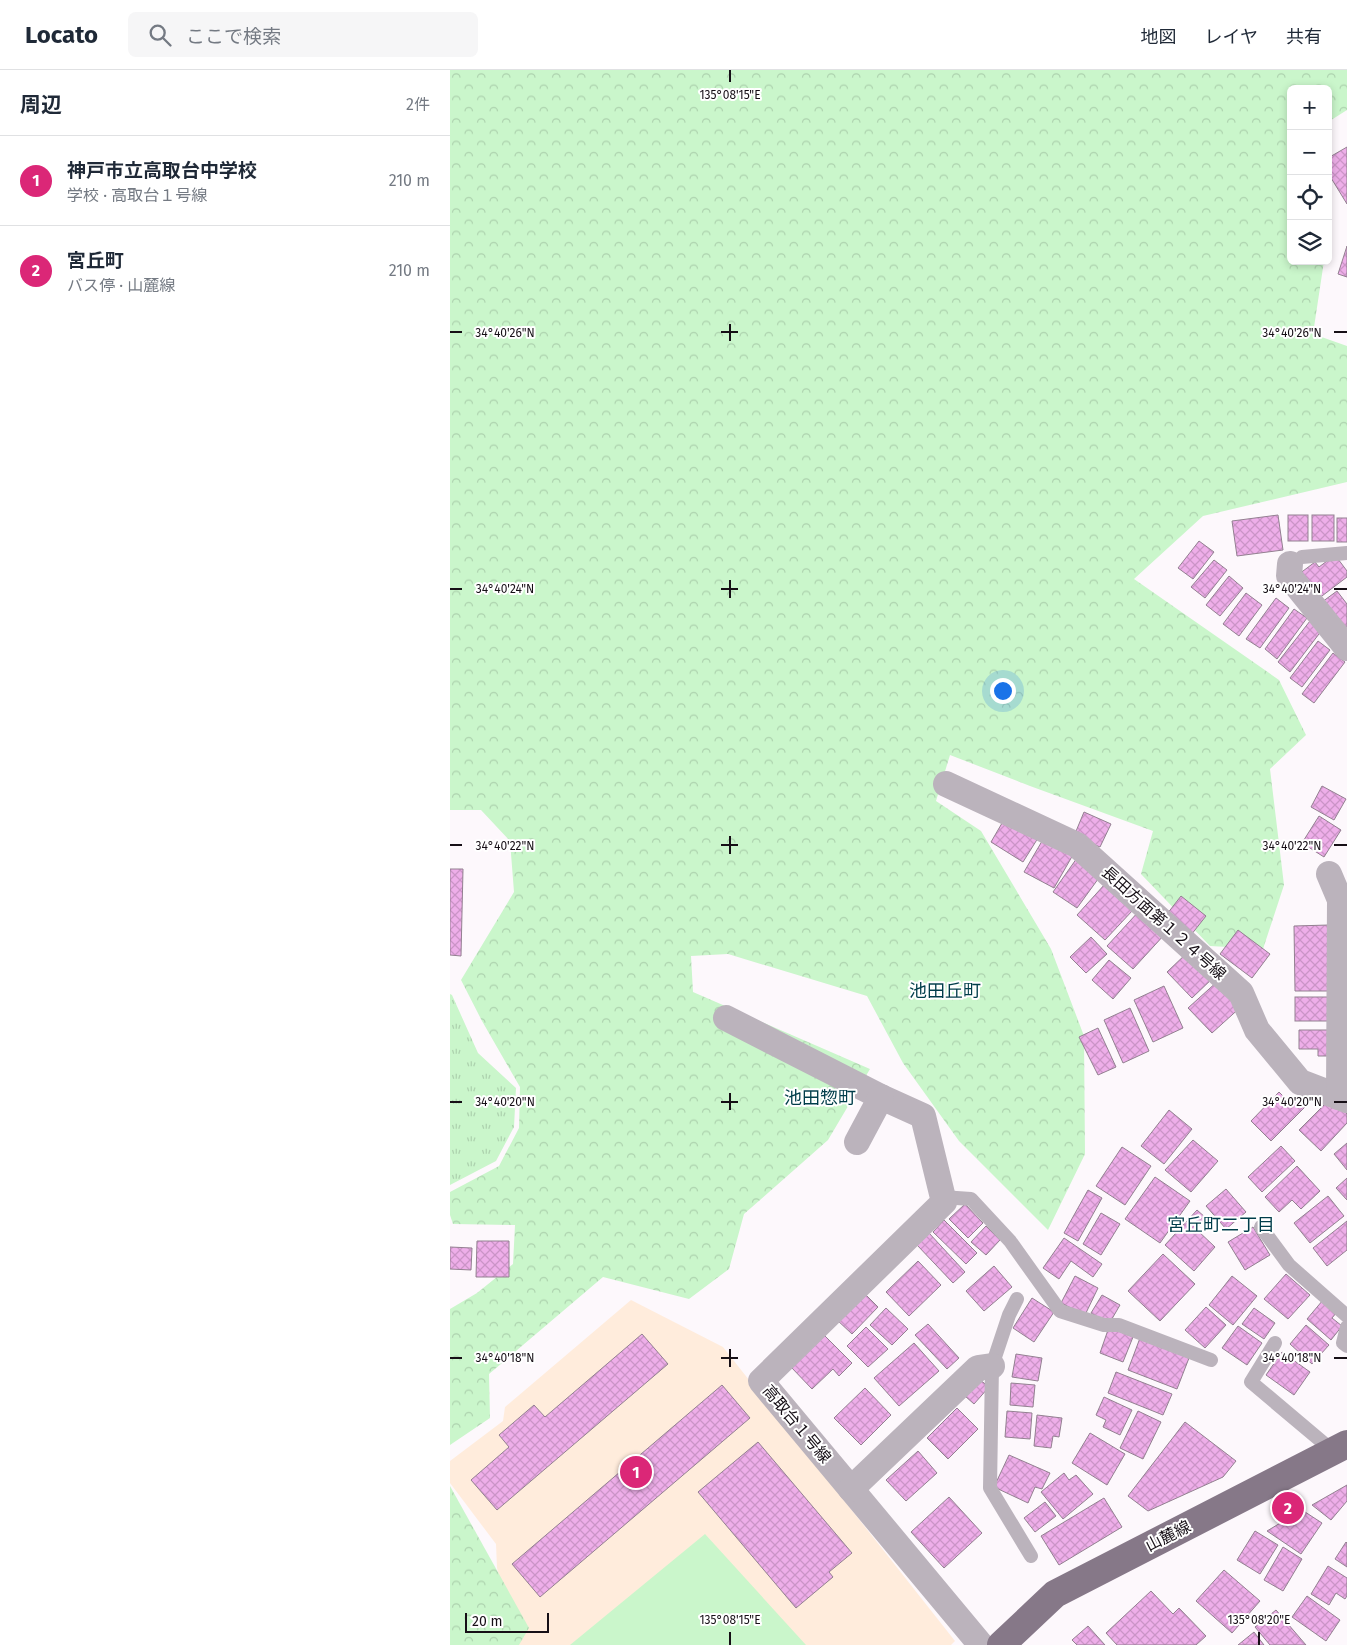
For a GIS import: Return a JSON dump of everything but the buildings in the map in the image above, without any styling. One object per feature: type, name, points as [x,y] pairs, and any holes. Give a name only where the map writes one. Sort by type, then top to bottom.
[{"type":"main road","name":"山麓線","points":[[1009,1642],[1054,1594],[1340,1447]]},
{"type":"street","points":[[1296,560],[1289,576],[1347,648]]},
{"type":"street","name":"長田方面第１２４号線","points":[[946,784],[1077,845],[1241,993],[1257,1030],[1300,1082],[1343,1098]]},
{"type":"street","points":[[1329,874],[1340,900],[1343,1098]]},
{"type":"street","points":[[726,1018],[881,1097],[923,1116],[942,1197]]},
{"type":"street","points":[[857,1142],[881,1097]]},
{"type":"street","name":"高取台１号線","points":[[942,1197],[944,1202],[761,1381],[981,1645]]},
{"type":"street","points":[[851,1489],[978,1368],[992,1366]]},
{"type":"lane","points":[[1296,560],[1347,553]]},
{"type":"lane","points":[[942,1197],[971,1199],[1010,1241],[1060,1311],[1104,1326],[1119,1325],[1211,1360]]},
{"type":"lane","points":[[1261,1227],[1289,1265],[1347,1316]]},
{"type":"lane","points":[[1017,1299],[1009,1315],[992,1366],[990,1488],[1031,1556]]},
{"type":"lane","points":[[1347,1328],[1343,1343],[1347,1346]]},
{"type":"lane","points":[[1275,1343],[1251,1382],[1340,1447]]},
{"type":"shaded area","points":[[631,1300],[723,1347],[955,1641],[951,1645],[507,1645],[513,1635],[497,1568],[496,1544],[450,1483],[450,1461],[503,1421],[505,1407]]},
{"type":"green space","points":[[450,70],[1347,70],[1347,110],[1332,119],[1332,85],[1287,85],[1287,265],[1323,265],[1313,334],[1347,346],[1347,482],[1203,516],[1134,579],[1279,680],[1306,735],[1270,769],[1284,885],[1263,949],[1210,946],[1141,874],[1153,831],[950,755],[936,801],[981,831],[1051,949],[1084,1036],[1085,1154],[1048,1230],[959,1141],[903,1063],[867,996],[728,954],[691,956],[693,992],[870,1069],[828,1140],[744,1214],[729,1269],[689,1299],[603,1277],[489,1374],[490,1418],[450,1445],[450,1309],[477,1293],[513,1264],[515,1225],[453,1224],[450,1215],[450,1192],[499,1166],[519,1128],[520,1087],[461,980],[514,892],[510,841],[481,810],[450,810]]},
{"type":"green space","points":[[450,994],[478,1053],[516,1088],[514,1127],[496,1161],[450,1185]]},
{"type":"green space","points":[[450,1486],[529,1628],[519,1645],[450,1645]]},
{"type":"green space","points":[[705,1534],[806,1645],[570,1645]]},
{"type":"place","name":"神戸市立高取台中学校","points":[[636,1472]]},
{"type":"place","name":"宮丘町","points":[[1288,1508]]},
{"type":"district","name":"池田丘町","points":[[945,991]]},
{"type":"district","name":"池田惣町","points":[[820,1098]]},
{"type":"district","name":"宮丘町二丁目","points":[[1221,1225]]}]
